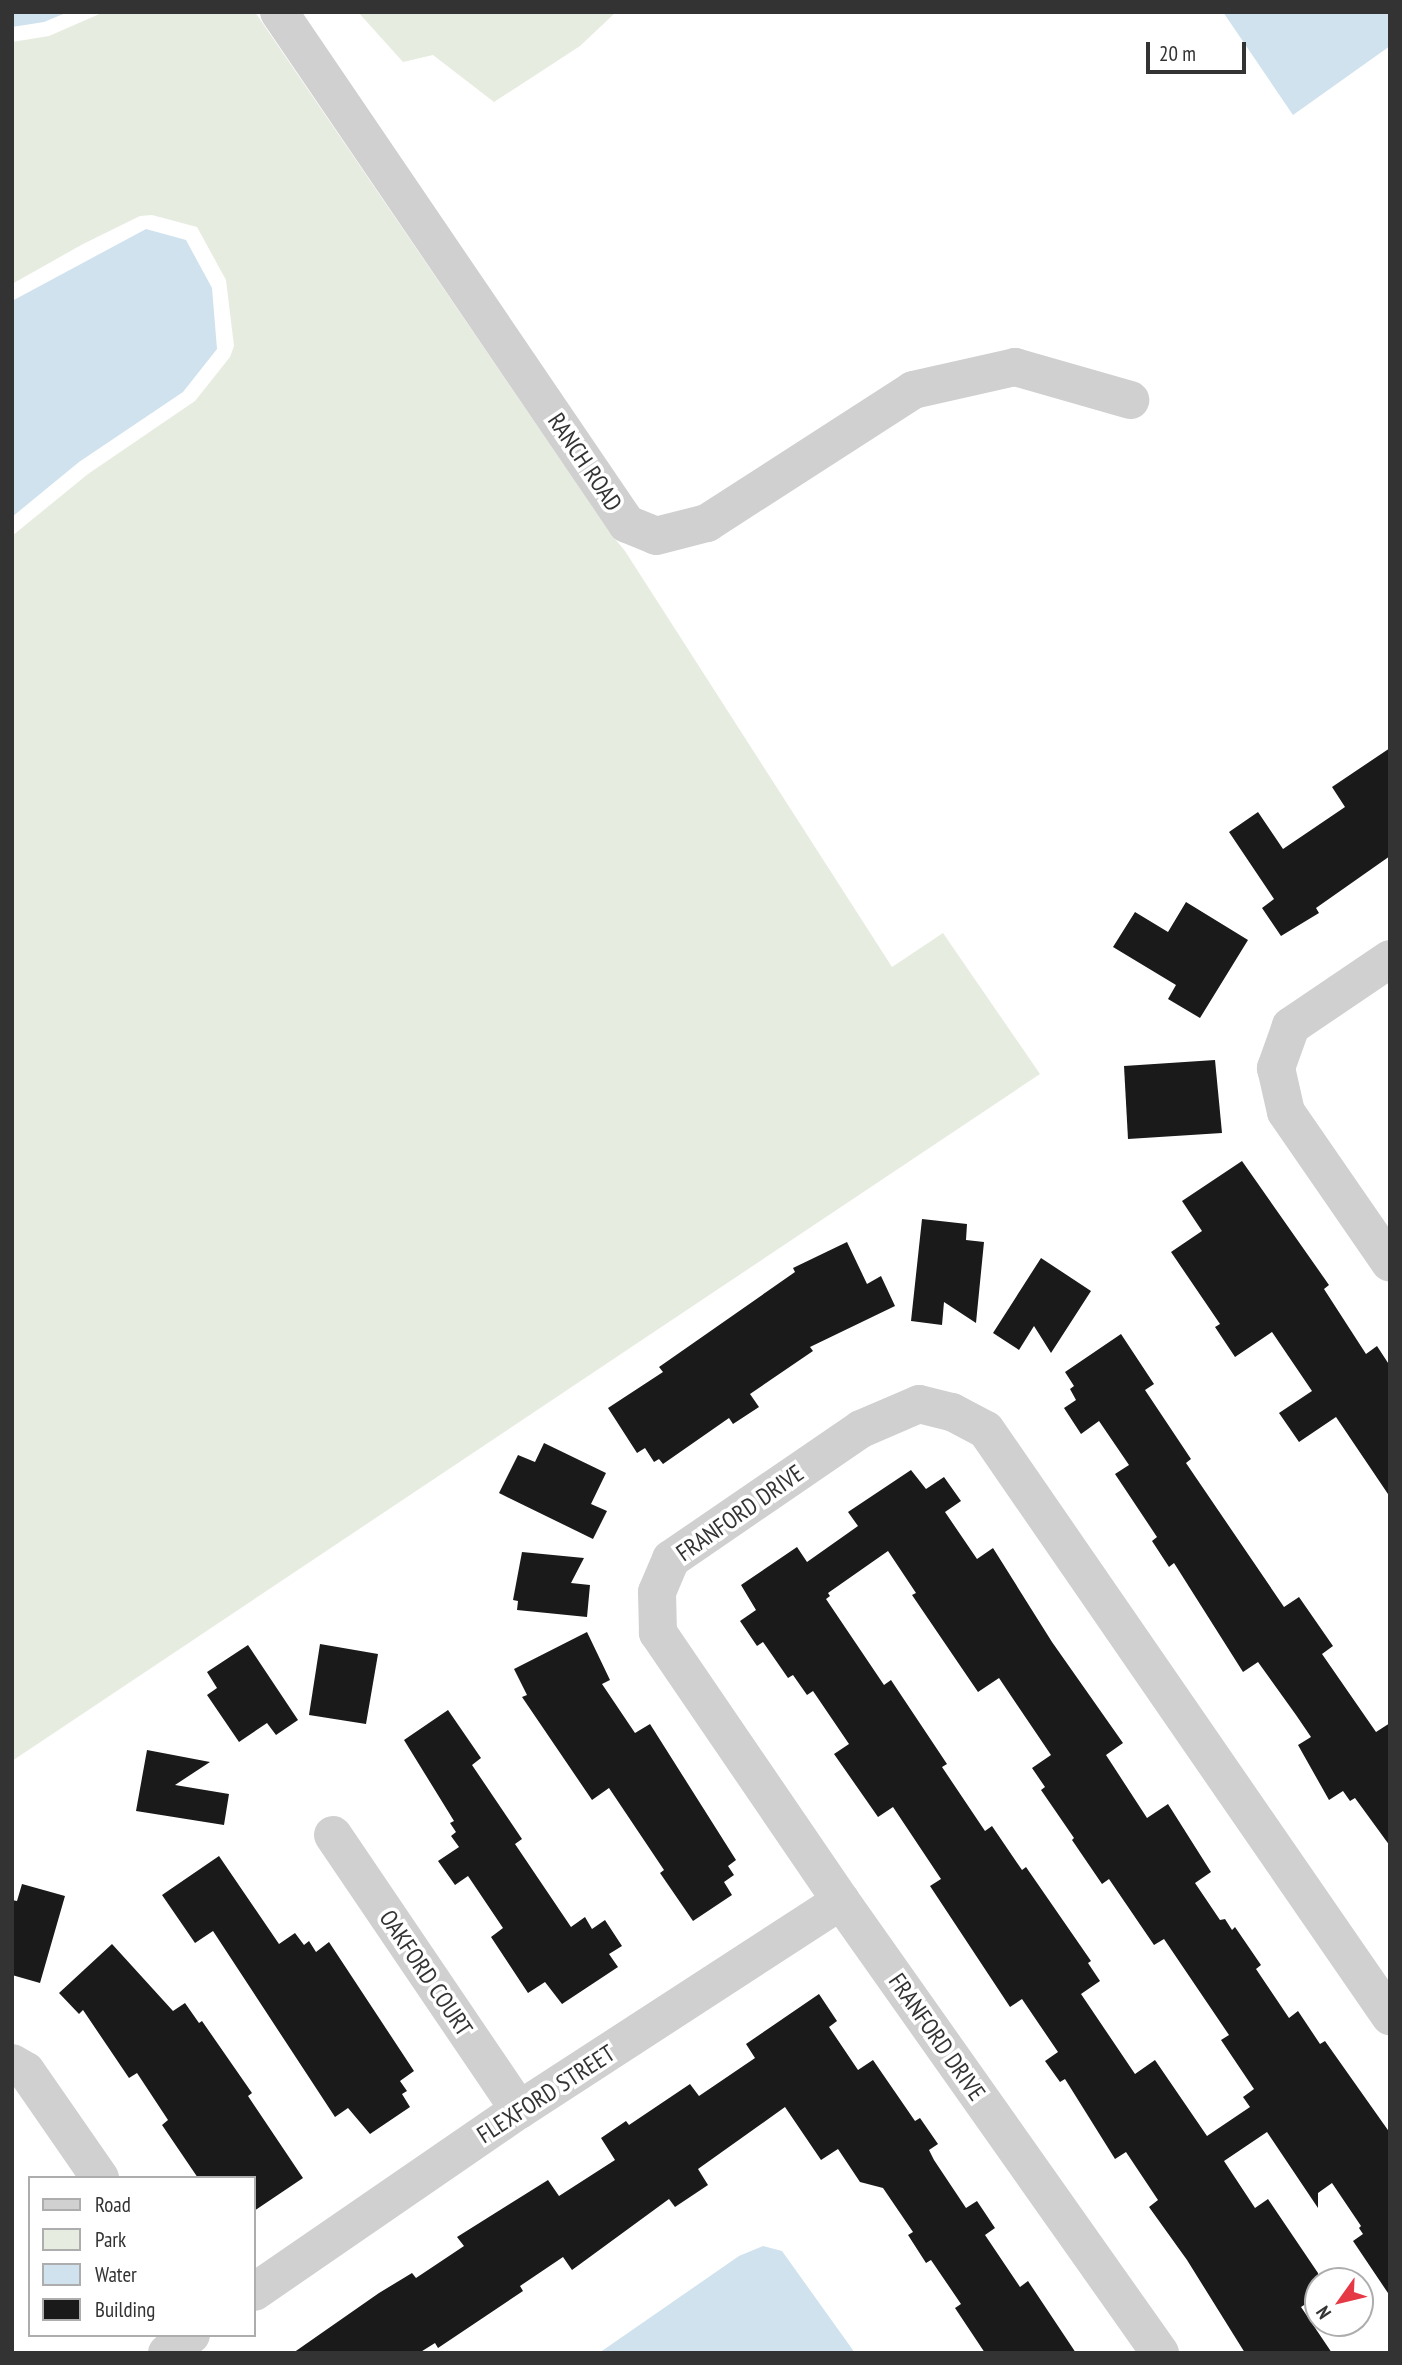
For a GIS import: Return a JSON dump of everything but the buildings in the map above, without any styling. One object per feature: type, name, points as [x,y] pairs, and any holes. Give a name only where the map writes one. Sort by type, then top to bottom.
[{"type":"street","name":"RANCH ROAD","points":[[279,12],[627,524],[656,536],[707,523],[913,390],[1015,367],[1130,400]]},
{"type":"street","points":[[1390,959],[1291,1027],[1276,1068],[1286,1112],[1390,1263]]},
{"type":"street","name":"FRANFORD DRIVE","points":[[1160,2353],[841,1901],[658,1633],[657,1592],[671,1559],[861,1429],[919,1404],[952,1412],[986,1430],[1390,2016]]},
{"type":"street","name":"OAKFORD COURT","points":[[333,1835],[519,2110]]},
{"type":"street","name":"FLEXFORD STREET","points":[[256,2291],[519,2110],[841,1901]]},
{"type":"street","points":[[12,2063],[26,2071],[99,2176]]},
{"type":"street","points":[[167,2353],[188,2337]]},
{"type":"green space","points":[[104,12],[255,12],[625,551],[892,967],[943,933],[1040,1074],[12,1761],[12,536],[88,474],[195,401],[230,357],[234,346],[226,280],[197,227],[152,215],[140,216],[12,284],[12,42],[49,36]]},
{"type":"green space","points":[[358,12],[616,12],[580,46],[494,102],[433,55],[403,62]]},
{"type":"water","points":[[12,12],[68,12],[44,22],[12,27]]},
{"type":"water","points":[[1223,12],[1390,12],[1390,46],[1293,115]]},
{"type":"water","points":[[146,229],[186,240],[212,288],[217,349],[183,392],[79,462],[12,517],[12,301]]},
{"type":"water","points":[[763,2246],[782,2251],[855,2353],[599,2353],[739,2256]]}]
